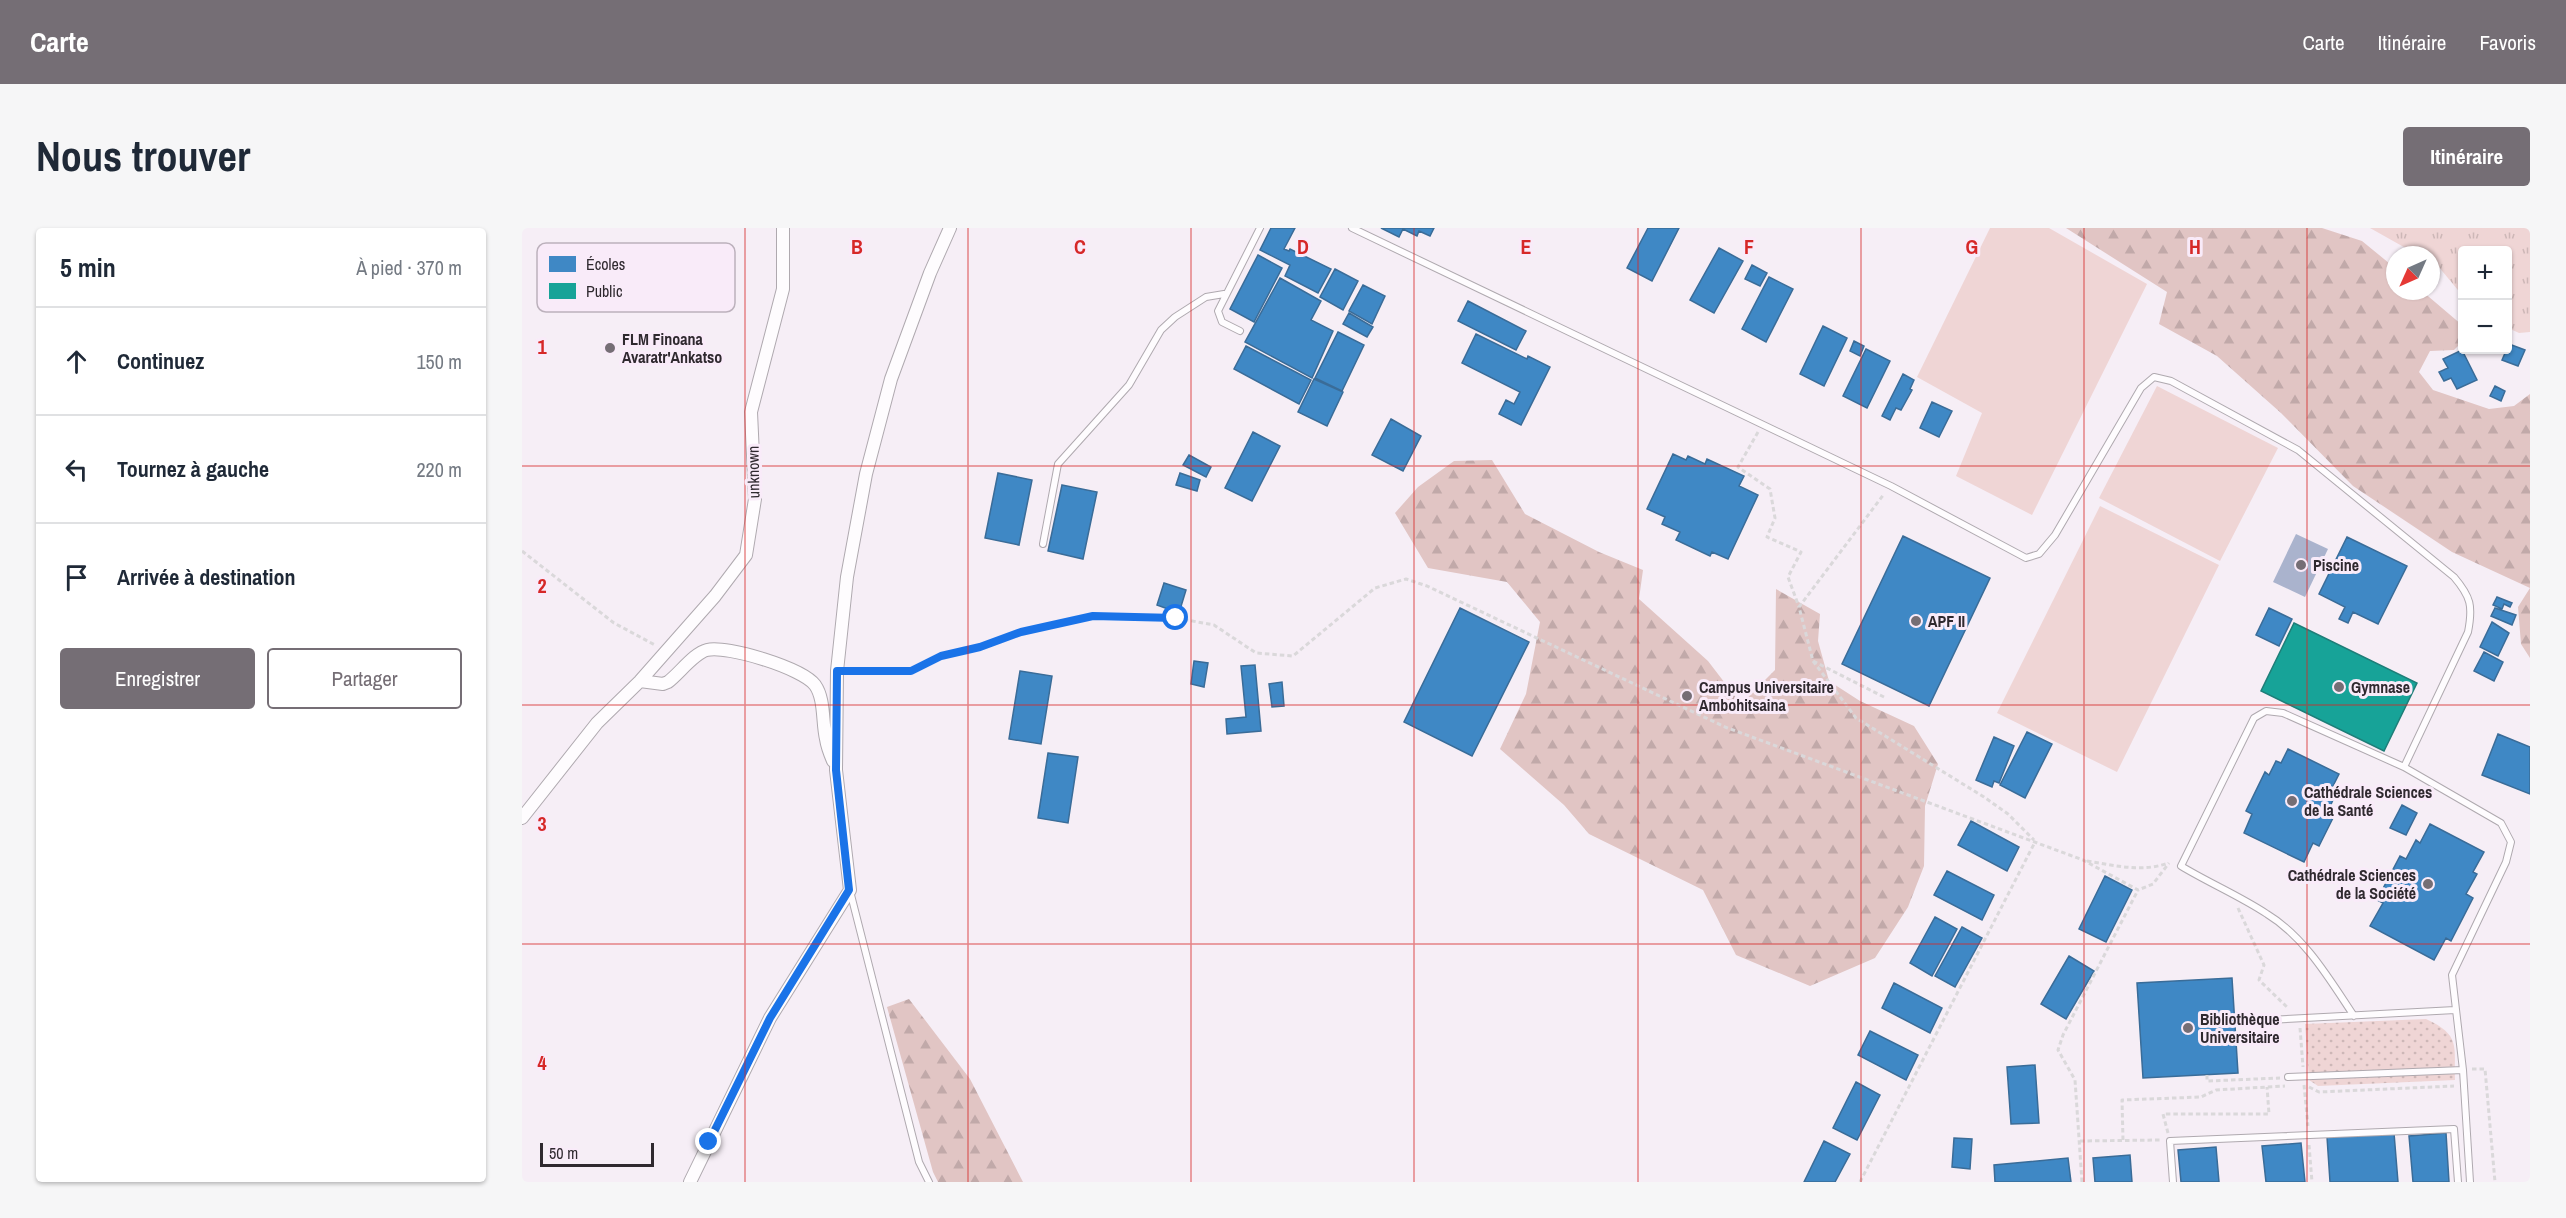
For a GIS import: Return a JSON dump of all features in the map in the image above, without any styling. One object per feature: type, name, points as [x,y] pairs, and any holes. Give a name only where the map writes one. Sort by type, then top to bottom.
[{"type":"street","name":"unknown","points":[[522,818],[597,723],[640,681],[715,596],[746,555],[755,499],[751,412],[783,289],[783,228]]},
{"type":"street","points":[[690,1182],[770,1018],[849,890],[836,770],[837,671],[847,577],[866,474],[891,379],[930,273],[950,228]]},
{"type":"street","points":[[640,681],[663,684],[668,682],[697,655],[714,649],[774,661],[799,672],[814,684],[820,695],[826,741],[836,770]]},
{"type":"lane","points":[[1240,331],[1222,322],[1218,311],[1224,294],[1260,228]]},
{"type":"lane","points":[[1352,228],[1891,486],[2026,558],[2039,554],[2055,535],[2141,388],[2154,377],[2171,381],[2298,450],[2454,577],[2466,591],[2472,612],[2468,632],[2404,767]]},
{"type":"lane","points":[[1043,544],[1058,464],[1129,385],[1161,330],[1206,297],[1224,294]]},
{"type":"lane","points":[[2354,1016],[2322,967],[2285,927],[2267,914],[2181,866],[2254,718],[2266,711],[2283,713],[2404,767],[2501,823],[2511,842],[2506,862],[2452,975],[2463,1070],[2470,1182]]},
{"type":"lane","points":[[849,890],[919,1162],[929,1182]]},
{"type":"lane","points":[[2268,1020],[2455,1010]]},
{"type":"lane","points":[[2288,1077],[2463,1070]]},
{"type":"lane","points":[[2174,1182],[2170,1141],[2454,1128],[2458,1182]]},
{"type":"path","points":[[1762,424],[1738,467],[1770,489],[1775,518],[1767,537],[1802,552],[1788,577],[1813,662],[1856,718],[1984,797],[2008,814],[2036,842]]},
{"type":"path","points":[[1798,607],[1891,486]]},
{"type":"path","points":[[522,551],[614,623],[665,650]]},
{"type":"path","points":[[837,671],[911,671],[941,656],[980,647],[1021,632],[1093,616],[1176,618],[1214,625],[1256,653],[1293,656],[1376,588],[1406,579],[1427,586],[1725,727],[2083,860],[2138,890]]},
{"type":"path","points":[[1813,662],[1884,697]]},
{"type":"path","points":[[1860,1182],[2036,842]]},
{"type":"path","points":[[2082,1182],[2075,1080],[2058,1050],[2138,890],[2153,884],[2169,863],[2153,869],[2142,869],[2083,860]]},
{"type":"path","points":[[2227,893],[2243,915],[2264,965],[2259,980],[2299,1019],[2312,1182]]},
{"type":"path","points":[[2485,1069],[2494,1182]]},
{"type":"path","points":[[2123,1140],[2122,1100],[2201,1097],[2216,1090],[2304,1085]]},
{"type":"path","points":[[2080,1141],[2170,1141],[2163,1114],[2269,1114],[2267,1087]]},
{"type":"green space","points":[[1990,228],[2049,228],[2147,284],[2032,515],[1956,476],[1982,413],[1917,377]]},
{"type":"green space","points":[[2066,228],[2322,228],[2362,241],[2386,261],[2386,300],[2433,300],[2458,322],[2458,346],[2454,350],[2430,351],[2419,372],[2433,390],[2489,409],[2514,406],[2530,394],[2530,588],[2452,552],[2353,486],[2281,413],[2217,356],[2159,324],[2167,292]]},
{"type":"green space","points":[[2370,228],[2530,228],[2530,332],[2519,333],[2512,330],[2512,246],[2458,246],[2458,290],[2440,268],[2440,246],[2402,246]]},
{"type":"green space","points":[[2157,386],[2278,448],[2220,561],[2099,498]]},
{"type":"green space","points":[[1492,460],[1525,514],[1599,552],[1643,570],[1639,599],[1708,661],[1741,704],[1775,670],[1776,589],[1820,614],[1818,641],[1829,681],[1860,701],[1914,726],[1938,764],[1925,806],[1924,866],[1908,907],[1875,958],[1810,986],[1736,955],[1703,890],[1589,834],[1564,805],[1500,749],[1526,694],[1540,622],[1507,582],[1428,568],[1395,513],[1418,487],[1454,461]]},
{"type":"green space","points":[[2100,506],[2219,565],[2117,772],[1997,713]]},
{"type":"green space","points":[[2530,588],[2530,658],[2521,644],[2518,607]]},
{"type":"green space","points":[[909,999],[970,1079],[1023,1182],[938,1182],[933,1172],[887,1007]]},
{"type":"green space","points":[[2426,1019],[2445,1030],[2450,1036],[2455,1050],[2455,1080],[2318,1086],[2309,1080],[2305,1024]]},
{"type":"water","name":"Piscine","points":[[2296,534],[2328,549],[2305,597],[2273,582]]},
{"type":"building: Écoles","points":[[1271,228],[1295,228],[1284,249],[1289,251],[1290,249],[1331,269],[1318,293],[1285,276],[1290,265],[1260,250]]},
{"type":"building: Écoles","points":[[1381,228],[1434,228],[1430,236],[1419,231],[1417,236],[1403,229],[1399,237]]},
{"type":"building: Écoles","points":[[1648,228],[1679,228],[1652,281],[1627,268]]},
{"type":"building: Écoles","points":[[1719,248],[1743,261],[1714,313],[1690,300]]},
{"type":"building: Écoles","points":[[1258,255],[1282,268],[1254,322],[1230,309]]},
{"type":"building: Écoles","points":[[1752,265],[1767,273],[1760,286],[1745,279]]},
{"type":"building: Écoles","points":[[1335,269],[1358,281],[1343,310],[1320,297]]},
{"type":"building: Écoles","points":[[1769,277],[1793,289],[1766,342],[1742,329]]},
{"type":"building: Écoles","points":[[1280,278],[1321,301],[1311,320],[1333,331],[1312,378],[1245,342]]},
{"type":"building: Écoles","points":[[1363,285],[1385,296],[1372,324],[1349,311]]},
{"type":"building: Écoles","points":[[1468,301],[1526,331],[1516,350],[1458,321]]},
{"type":"building: Écoles","points":[[1349,313],[1373,327],[1367,337],[1343,324]]},
{"type":"building: Écoles","points":[[1823,326],[1847,338],[1824,386],[1800,374]]},
{"type":"building: Écoles","points":[[1338,332],[1364,345],[1342,391],[1315,378]]},
{"type":"building: Écoles","points":[[1476,334],[1527,359],[1528,356],[1550,367],[1521,425],[1499,414],[1506,400],[1514,404],[1520,392],[1462,363]]},
{"type":"building: Écoles","points":[[1854,341],[1864,346],[1860,356],[1850,351]]},
{"type":"building: Écoles","points":[[2512,345],[2525,350],[2518,366],[2502,360],[2505,354],[2512,354]]},
{"type":"building: Écoles","points":[[1246,346],[1311,380],[1299,404],[1234,369]]},
{"type":"building: Écoles","points":[[1866,349],[1890,361],[1867,408],[1843,396]]},
{"type":"building: Écoles","points":[[2458,352],[2458,354],[2464,354],[2477,380],[2457,389],[2451,378],[2444,381],[2439,372],[2448,368],[2443,359]]},
{"type":"building: Écoles","points":[[1903,374],[1914,380],[1910,389],[1912,390],[1901,410],[1896,408],[1890,420],[1882,416]]},
{"type":"building: Écoles","points":[[1314,379],[1343,392],[1327,426],[1298,412]]},
{"type":"building: Écoles","points":[[2495,386],[2505,391],[2501,401],[2490,396]]},
{"type":"building: Écoles","points":[[1932,402],[1952,411],[1939,437],[1920,428]]},
{"type":"building: Écoles","points":[[1391,419],[1421,436],[1403,471],[1372,455]]},
{"type":"building: Écoles","points":[[1253,432],[1280,446],[1252,501],[1225,488]]},
{"type":"building: Écoles","points":[[1673,454],[1686,460],[1688,456],[1705,464],[1707,459],[1744,476],[1739,486],[1758,495],[1728,559],[1712,552],[1710,556],[1676,540],[1680,532],[1662,524],[1665,517],[1647,509]]},
{"type":"building: Écoles","points":[[1189,455],[1211,467],[1206,477],[1183,465]]},
{"type":"building: Écoles","points":[[998,473],[1032,480],[1019,545],[985,538]]},
{"type":"building: Écoles","points":[[1180,473],[1200,480],[1197,491],[1176,485]]},
{"type":"building: Écoles","points":[[1062,485],[1097,492],[1083,559],[1048,551]]},
{"type":"building: Écoles","name":"APF II","points":[[1903,536],[1990,578],[1929,706],[1842,664]]},
{"type":"building: Écoles","points":[[2347,537],[2407,566],[2378,624],[2353,612],[2348,623],[2339,619],[2345,607],[2319,594]]},
{"type":"building: Écoles","points":[[1164,583],[1186,590],[1179,613],[1157,605]]},
{"type":"building: Écoles","points":[[2497,597],[2512,603],[2510,607],[2504,604],[2502,609],[2493,605]]},
{"type":"building: Écoles","points":[[1460,608],[1529,642],[1472,756],[1404,722]]},
{"type":"building: Écoles","points":[[2269,608],[2292,619],[2279,646],[2256,635]]},
{"type":"building: Écoles","points":[[2495,608],[2516,615],[2512,625],[2491,616]]},
{"type":"building: Écoles","points":[[2492,622],[2509,633],[2498,656],[2480,647]]},
{"type":"building: Écoles","points":[[2484,652],[2503,662],[2494,681],[2474,671]]},
{"type":"building: Écoles","points":[[1194,661],[1208,663],[1204,687],[1191,684]]},
{"type":"building: Écoles","points":[[1255,665],[1261,731],[1227,734],[1226,719],[1246,717],[1241,666]]},
{"type":"building: Écoles","points":[[1020,671],[1052,676],[1041,744],[1009,739]]},
{"type":"building: Écoles","points":[[1282,682],[1284,706],[1272,707],[1269,684]]},
{"type":"building: Écoles","points":[[2027,732],[2052,744],[2025,798],[2000,785]]},
{"type":"building: Écoles","points":[[2498,734],[2530,747],[2530,794],[2482,775]]},
{"type":"building: Écoles","points":[[1994,737],[2014,746],[1999,783],[1994,781],[1992,787],[1976,780]]},
{"type":"building: Écoles","name":"Cathédrale Sciences de la Santé","points":[[2288,749],[2339,774],[2331,790],[2336,793],[2329,809],[2336,812],[2319,846],[2313,843],[2304,862],[2244,833],[2252,814],[2246,811],[2265,772],[2269,775],[2276,761],[2281,763]]},
{"type":"building: Écoles","points":[[1048,753],[1078,757],[1068,823],[1038,818]]},
{"type":"building: Écoles","points":[[2402,805],[2417,813],[2406,835],[2390,828]]},
{"type":"building: Écoles","points":[[1971,821],[2019,847],[2007,871],[1958,845]]},
{"type":"building: Écoles","name":"Cathédrale Sciences de la Société","points":[[2430,824],[2484,852],[2473,872],[2477,874],[2466,894],[2473,898],[2451,941],[2446,938],[2434,960],[2370,926],[2383,903],[2377,900],[2400,856],[2406,859],[2416,840],[2420,843]]},
{"type":"building: Écoles","points":[[1947,871],[1994,895],[1982,920],[1934,895]]},
{"type":"building: Écoles","points":[[2105,876],[2132,890],[2106,942],[2079,929]]},
{"type":"building: Écoles","points":[[1935,917],[1957,929],[1932,976],[1910,963]]},
{"type":"building: Écoles","points":[[1962,927],[1982,938],[1955,987],[1935,976]]},
{"type":"building: Écoles","points":[[2069,956],[2094,971],[2066,1019],[2041,1004]]},
{"type":"building: Écoles","name":"Bibliothèque Universitaire","points":[[2232,978],[2238,1073],[2143,1078],[2137,983]]},
{"type":"building: Écoles","points":[[1894,983],[1942,1008],[1930,1033],[1882,1008]]},
{"type":"building: Écoles","points":[[1870,1031],[1918,1055],[1906,1080],[1858,1055]]},
{"type":"building: Écoles","points":[[2035,1065],[2039,1123],[2011,1124],[2007,1067]]},
{"type":"building: Écoles","points":[[1856,1082],[1880,1095],[1857,1140],[1833,1128]]},
{"type":"building: Écoles","points":[[2394,1133],[2398,1182],[2330,1182],[2327,1137]]},
{"type":"building: Écoles","points":[[2446,1133],[2449,1182],[2413,1182],[2409,1136]]},
{"type":"building: Écoles","points":[[1954,1138],[1972,1139],[1970,1169],[1952,1167]]},
{"type":"building: Écoles","points":[[1824,1141],[1850,1154],[1835,1182],[1804,1182]]},
{"type":"building: Écoles","points":[[2301,1143],[2305,1182],[2266,1182],[2262,1146]]},
{"type":"building: Écoles","points":[[2216,1147],[2219,1182],[2181,1182],[2178,1150]]},
{"type":"building: Écoles","points":[[2130,1155],[2132,1182],[2095,1182],[2093,1158]]},
{"type":"building: Écoles","points":[[2068,1158],[2071,1182],[1995,1182],[1994,1165]]},
{"type":"building: Public","name":"Gymnase","points":[[2294,623],[2417,683],[2384,751],[2261,691]]},
{"type":"place","name":"FLM Finoana Avaratr'Ankatso","points":[[610,348]]},
{"type":"place","name":"Piscine","points":[[2301,565]]},
{"type":"place","name":"APF II","points":[[1916,621]]},
{"type":"place","name":"Gymnase","points":[[2339,687]]},
{"type":"place","name":"Campus Universitaire Ambohitsaina","points":[[1687,696]]},
{"type":"place","name":"Cathédrale Sciences de la Santé","points":[[2292,801]]},
{"type":"place","name":"Cathédrale Sciences de la Société","points":[[2428,884]]},
{"type":"place","name":"Bibliothèque Universitaire","points":[[2188,1028]]},
{"type":"route","points":[[709,1142],[770,1018],[849,890],[836,770],[837,671],[911,671],[941,656],[980,647],[1021,632],[1093,616],[1176,618]]}]
